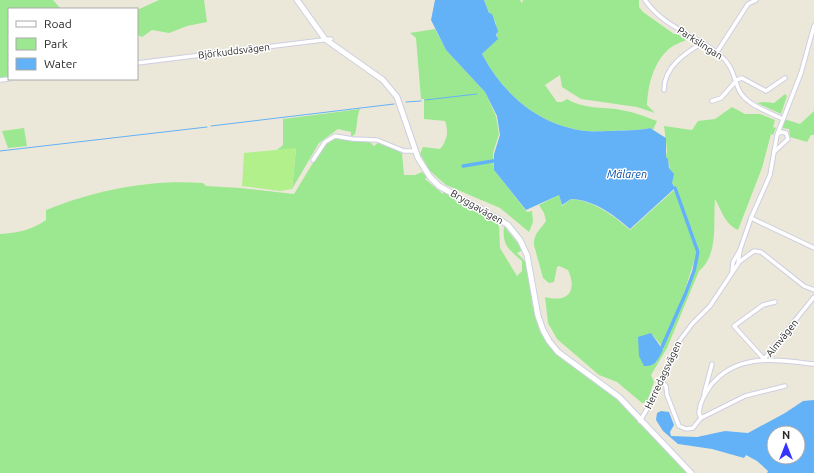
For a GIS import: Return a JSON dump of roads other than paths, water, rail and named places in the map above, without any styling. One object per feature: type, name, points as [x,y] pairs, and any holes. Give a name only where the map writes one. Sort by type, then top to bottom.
[{"type":"main road","name":"Bryggavägen","points":[[297,0],[325,39],[383,80],[396,97],[415,151],[423,167],[439,186],[492,215],[514,231],[527,255],[538,316],[543,330],[549,341],[558,352],[619,397],[640,421],[691,473]]},
{"type":"street","name":"Parkslingan","points":[[645,0],[657,15],[717,52],[730,65],[739,90],[746,99],[782,118]]},
{"type":"street","points":[[717,52],[747,2],[756,0]]},
{"type":"street","points":[[782,118],[801,73],[814,26]]},
{"type":"street","name":"Björkuddsvägen","points":[[138,63],[331,39]]},
{"type":"street","points":[[664,90],[666,76],[676,61],[702,43]]},
{"type":"street","points":[[712,101],[721,98],[736,80],[742,78],[766,91],[786,78]]},
{"type":"street","name":"Herredagsvägen","points":[[732,272],[733,262],[740,250],[751,218],[770,175],[777,135],[782,118]]},
{"type":"street","points":[[774,152],[788,139],[785,132],[781,132],[777,135]]},
{"type":"street","points":[[313,160],[325,142],[335,136],[353,139],[377,140],[404,152],[415,151]]},
{"type":"street","points":[[751,218],[814,248]]},
{"type":"street","name":"Herredagsvägen","points":[[640,421],[647,410],[681,337],[706,311],[739,262],[740,250]]},
{"type":"street","points":[[739,262],[751,252],[761,252],[804,286],[814,290]]},
{"type":"street","name":"Almvägen","points":[[764,359],[814,297]]},
{"type":"street","points":[[764,359],[734,326],[763,305],[775,302]]},
{"type":"street","points":[[704,395],[717,379],[733,367],[745,362],[764,359],[814,364]]},
{"type":"street","points":[[701,418],[699,408],[712,364]]},
{"type":"street","points":[[661,380],[666,386],[667,395],[679,426],[686,429],[693,428],[701,418],[745,396],[785,386]]},
{"type":"water","name":"Mälaren","points":[[435,0],[484,0],[489,13],[492,14],[498,31],[496,35],[498,39],[482,54],[500,82],[524,106],[538,115],[569,128],[595,131],[640,130],[650,128],[666,138],[666,157],[668,159],[669,168],[674,174],[672,183],[675,188],[630,229],[610,213],[588,202],[571,199],[562,205],[559,195],[526,210],[494,170],[494,154],[500,135],[497,116],[485,92],[446,50],[431,20]]},
{"type":"water","points":[[651,333],[663,350],[654,364],[644,366],[639,356],[638,337]]},
{"type":"water","points":[[814,400],[814,473],[767,473],[768,471],[757,461],[746,455],[744,458],[712,449],[678,444],[663,431],[656,420],[657,413],[661,411],[669,412],[674,425],[670,432],[671,436],[697,437],[725,431],[748,433],[785,413],[803,401]]},
{"type":"waterway","points":[[425,100],[477,94]]},
{"type":"waterway","points":[[406,102],[421,101]]},
{"type":"waterway","points":[[211,126],[394,104]]},
{"type":"waterway","points":[[0,151],[207,127]]},
{"type":"waterway","points":[[463,166],[493,161]]},
{"type":"waterway","points":[[662,347],[685,295],[694,271],[698,252],[675,188]]}]
